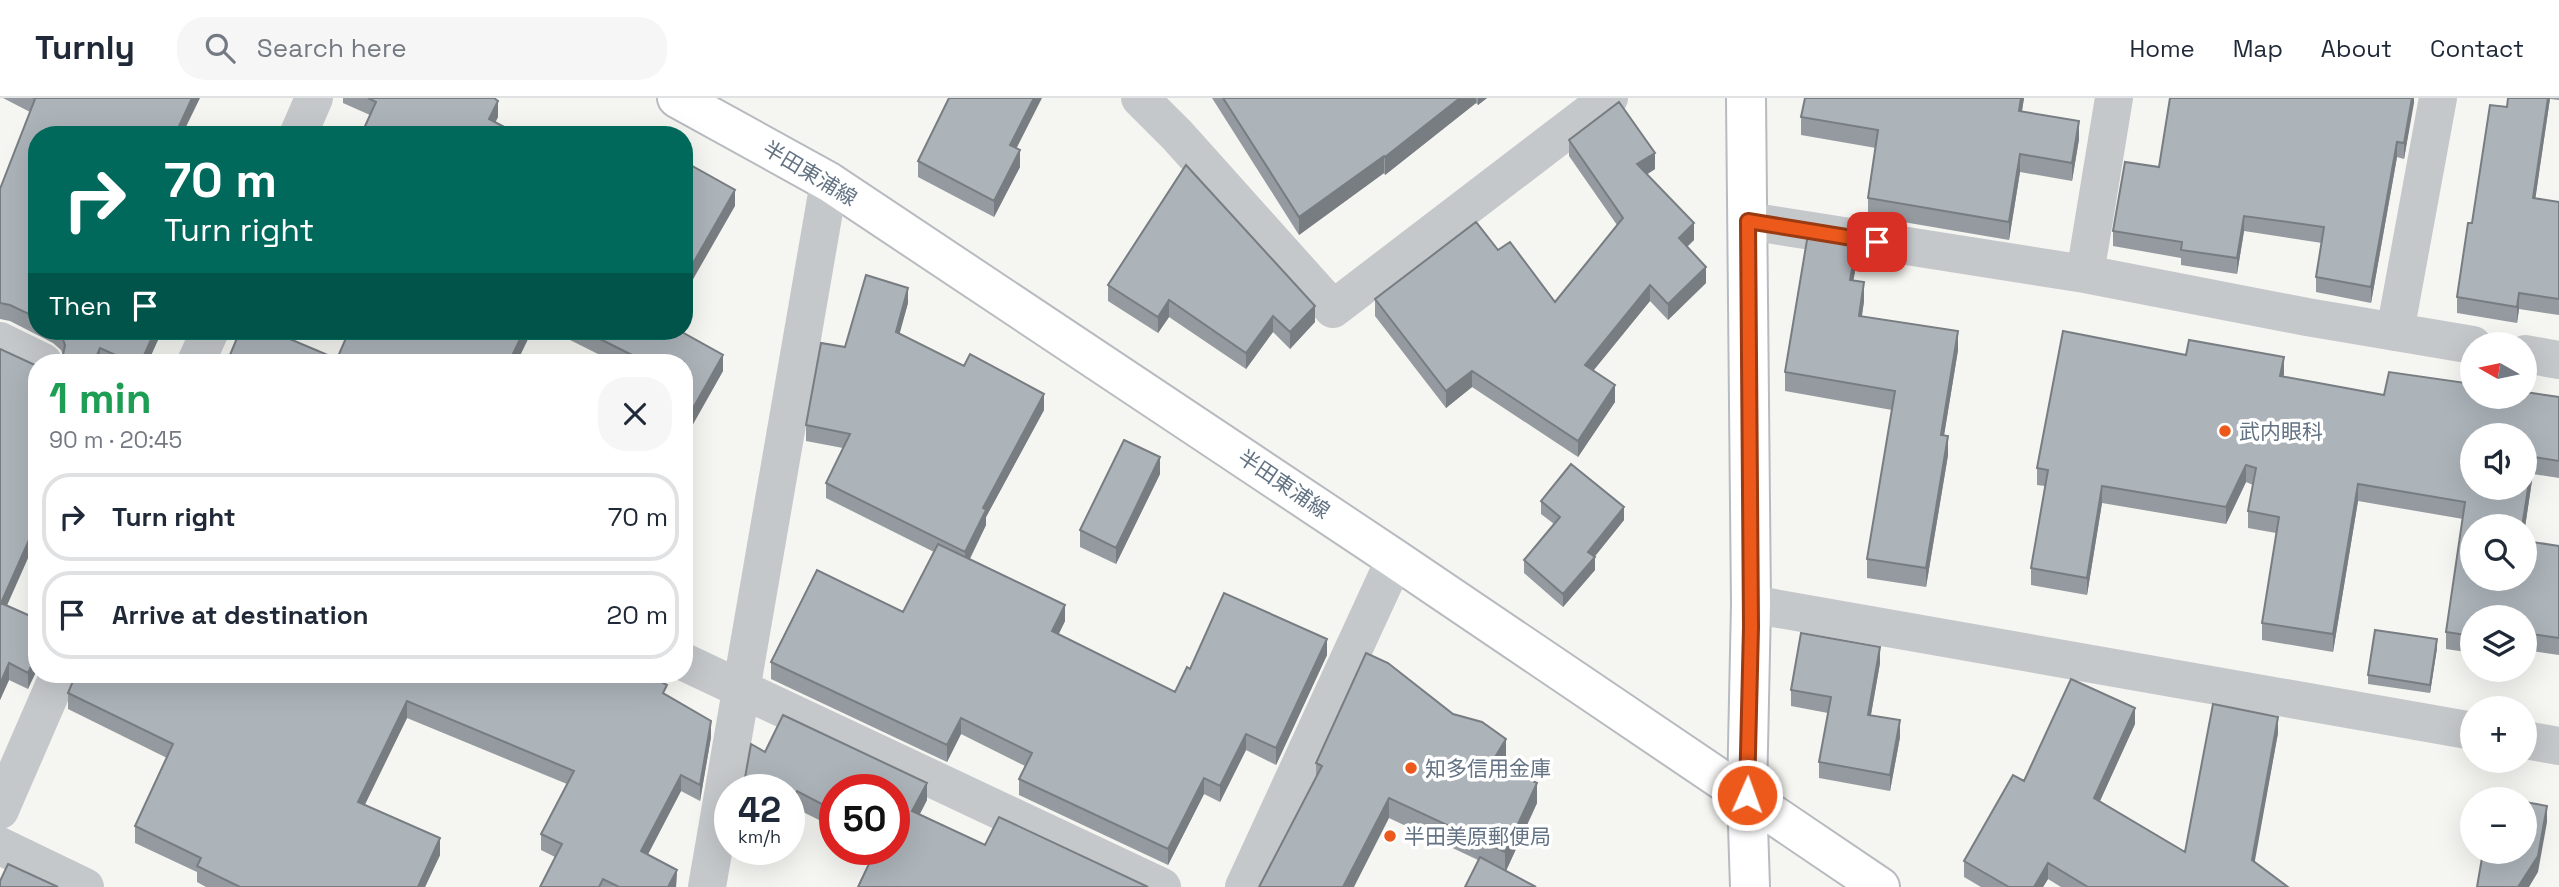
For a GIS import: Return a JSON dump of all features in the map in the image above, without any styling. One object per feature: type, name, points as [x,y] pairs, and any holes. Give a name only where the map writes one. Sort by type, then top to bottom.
[{"type":"main road","name":"半田東浦線","points":[[677,98],[829,182],[1747,795],[1880,887]]},
{"type":"main road","points":[[1746,98],[1751,604],[1747,795],[1750,887]]},
{"type":"street","points":[[302,126],[314,98]]},
{"type":"street","points":[[1140,98],[1177,135],[1334,309],[1609,98]]},
{"type":"street","points":[[2085,274],[2114,98]]},
{"type":"street","points":[[2395,332],[2438,98]]},
{"type":"street","points":[[707,887],[829,182]]},
{"type":"street","points":[[1748,221],[2085,274],[2460,343]]},
{"type":"street","points":[[0,341],[28,355]]},
{"type":"street","points":[[2538,356],[2559,360]]},
{"type":"street","points":[[1244,887],[1395,559]]},
{"type":"street","points":[[1751,604],[2460,729]]},
{"type":"street","points":[[693,667],[1162,887]]},
{"type":"street","points":[[0,810],[55,683]]},
{"type":"street","points":[[2537,742],[2559,746]]},
{"type":"street","points":[[0,846],[85,887]]},
{"type":"building","points":[[33,98],[192,98],[179,126],[28,126],[28,314],[0,303],[0,189],[35,99]]},
{"type":"building","points":[[368,98],[494,98],[498,101],[489,119],[502,126],[365,126],[376,102]]},
{"type":"building","points":[[949,98],[1034,98],[1010,145],[1020,150],[994,201],[918,161]]},
{"type":"building","points":[[1223,98],[1460,98],[1385,157],[1299,217]]},
{"type":"building","points":[[1805,98],[2021,98],[2019,111],[2079,121],[2072,163],[2020,154],[2009,222],[1868,198],[1878,130],[1801,117]]},
{"type":"building","points":[[2170,98],[2412,98],[2404,143],[2397,142],[2371,287],[2316,277],[2324,227],[2244,216],[2237,258],[2181,250],[2182,242],[2113,231],[2125,162],[2159,167]]},
{"type":"building","points":[[2508,98],[2548,98],[2533,198],[2559,202],[2559,299],[2519,293],[2517,307],[2457,297],[2468,223],[2472,223],[2490,105],[2507,107]]},
{"type":"building","points":[[1619,102],[1655,153],[1637,164],[1694,223],[1679,238],[1706,267],[1668,304],[1650,285],[1585,365],[1615,385],[1578,441],[1472,371],[1446,391],[1375,299],[1476,222],[1498,250],[1510,242],[1555,302],[1623,218],[1569,140]]},
{"type":"building","points":[[1186,165],[1315,306],[1290,332],[1273,316],[1246,353],[1169,300],[1158,317],[1108,285]]},
{"type":"building","points":[[693,166],[735,190],[693,263]]},
{"type":"building","points":[[1808,234],[1857,242],[1850,280],[1864,282],[1859,316],[1958,331],[1941,435],[1948,436],[1926,568],[1867,559],[1895,391],[1785,372]]},
{"type":"building","points":[[866,275],[908,288],[896,332],[964,366],[970,354],[1044,394],[983,508],[986,510],[965,552],[826,483],[850,434],[806,425],[821,343],[845,347]]},
{"type":"building","points":[[2063,331],[2186,355],[2189,340],[2284,357],[2280,376],[2384,395],[2389,372],[2460,382],[2460,410],[2538,410],[2538,394],[2559,397],[2559,461],[2537,458],[2537,423],[2460,423],[2460,500],[2526,500],[2524,514],[2463,514],[2465,502],[2358,484],[2333,634],[2262,623],[2279,517],[2248,511],[2256,468],[2246,465],[2226,507],[2102,486],[2087,578],[2031,568],[2048,470],[2037,468]]},
{"type":"building","points":[[693,338],[723,355],[693,408],[693,354],[630,354],[602,340]]},
{"type":"building","points":[[63,340],[151,340],[145,354],[113,354],[100,348],[97,354],[63,354]]},
{"type":"building","points":[[236,340],[292,340],[325,354],[230,354]]},
{"type":"building","points":[[345,340],[520,340],[513,354],[339,354]]},
{"type":"building","points":[[0,349],[28,362],[28,542],[1,603],[28,615],[28,673],[9,663],[0,684]]},
{"type":"building","points":[[1124,440],[1160,457],[1116,548],[1080,530]]},
{"type":"building","points":[[1571,464],[1624,507],[1588,552],[1595,557],[1563,594],[1524,560],[1560,517],[1541,501]]},
{"type":"building","points":[[2460,536],[2460,591],[2537,591],[2537,543],[2559,546],[2559,638],[2537,635],[2537,605],[2460,605],[2460,634],[2446,632]]},
{"type":"building","points":[[938,544],[1065,605],[1052,631],[1175,692],[1187,667],[1190,669],[1224,593],[1327,639],[1276,748],[1246,734],[1220,786],[1204,778],[1168,849],[1019,779],[1032,753],[961,718],[947,745],[771,662],[817,570],[903,612]]},
{"type":"building","points":[[2375,630],[2437,639],[2430,685],[2368,675]]},
{"type":"building","points":[[1801,633],[1880,647],[1868,715],[1900,720],[1890,775],[1819,762],[1831,697],[1791,690]]},
{"type":"building","name":"知多信用金庫","points":[[1366,653],[1388,663],[1453,714],[1482,722],[1506,739],[1492,762],[1537,783],[1505,852],[1389,798],[1343,887],[1259,887],[1322,766],[1316,763]]},
{"type":"building","points":[[2071,679],[2135,708],[2094,798],[2185,852],[2213,704],[2278,717],[2252,860],[2288,887],[2088,887],[2048,863],[2034,887],[2009,887],[1964,861],[2013,775],[2024,781]]},
{"type":"building","points":[[72,683],[663,683],[667,685],[663,693],[711,721],[700,785],[681,775],[641,851],[677,870],[668,887],[619,887],[603,879],[599,887],[540,887],[562,844],[541,834],[574,771],[407,701],[358,802],[440,838],[418,887],[240,887],[197,866],[201,858],[135,826],[173,744],[68,693]]},
{"type":"building","points":[[783,715],[908,774],[819,774],[819,803],[805,795],[805,774],[746,774],[751,744],[765,752]]},
{"type":"building","points":[[910,775],[927,783],[912,811],[985,845],[999,817],[1148,887],[858,887],[868,865],[910,865]]},
{"type":"building","points":[[2537,804],[2547,806],[2537,858]]},
{"type":"building","points":[[1480,857],[1536,887],[1465,887]]},
{"type":"building","points":[[8,864],[58,887],[0,887]]},
{"type":"building","points":[[2481,864],[2533,864],[2518,887],[2477,887]]},
{"type":"place","name":"武内眼科","points":[[2225,431]]},
{"type":"place","name":"知多信用金庫","points":[[1411,768]]},
{"type":"place","name":"半田美原郵便局","points":[[1390,836]]},
{"type":"route","points":[[1747,795],[1751,627],[1748,221],[1877,242]]}]
